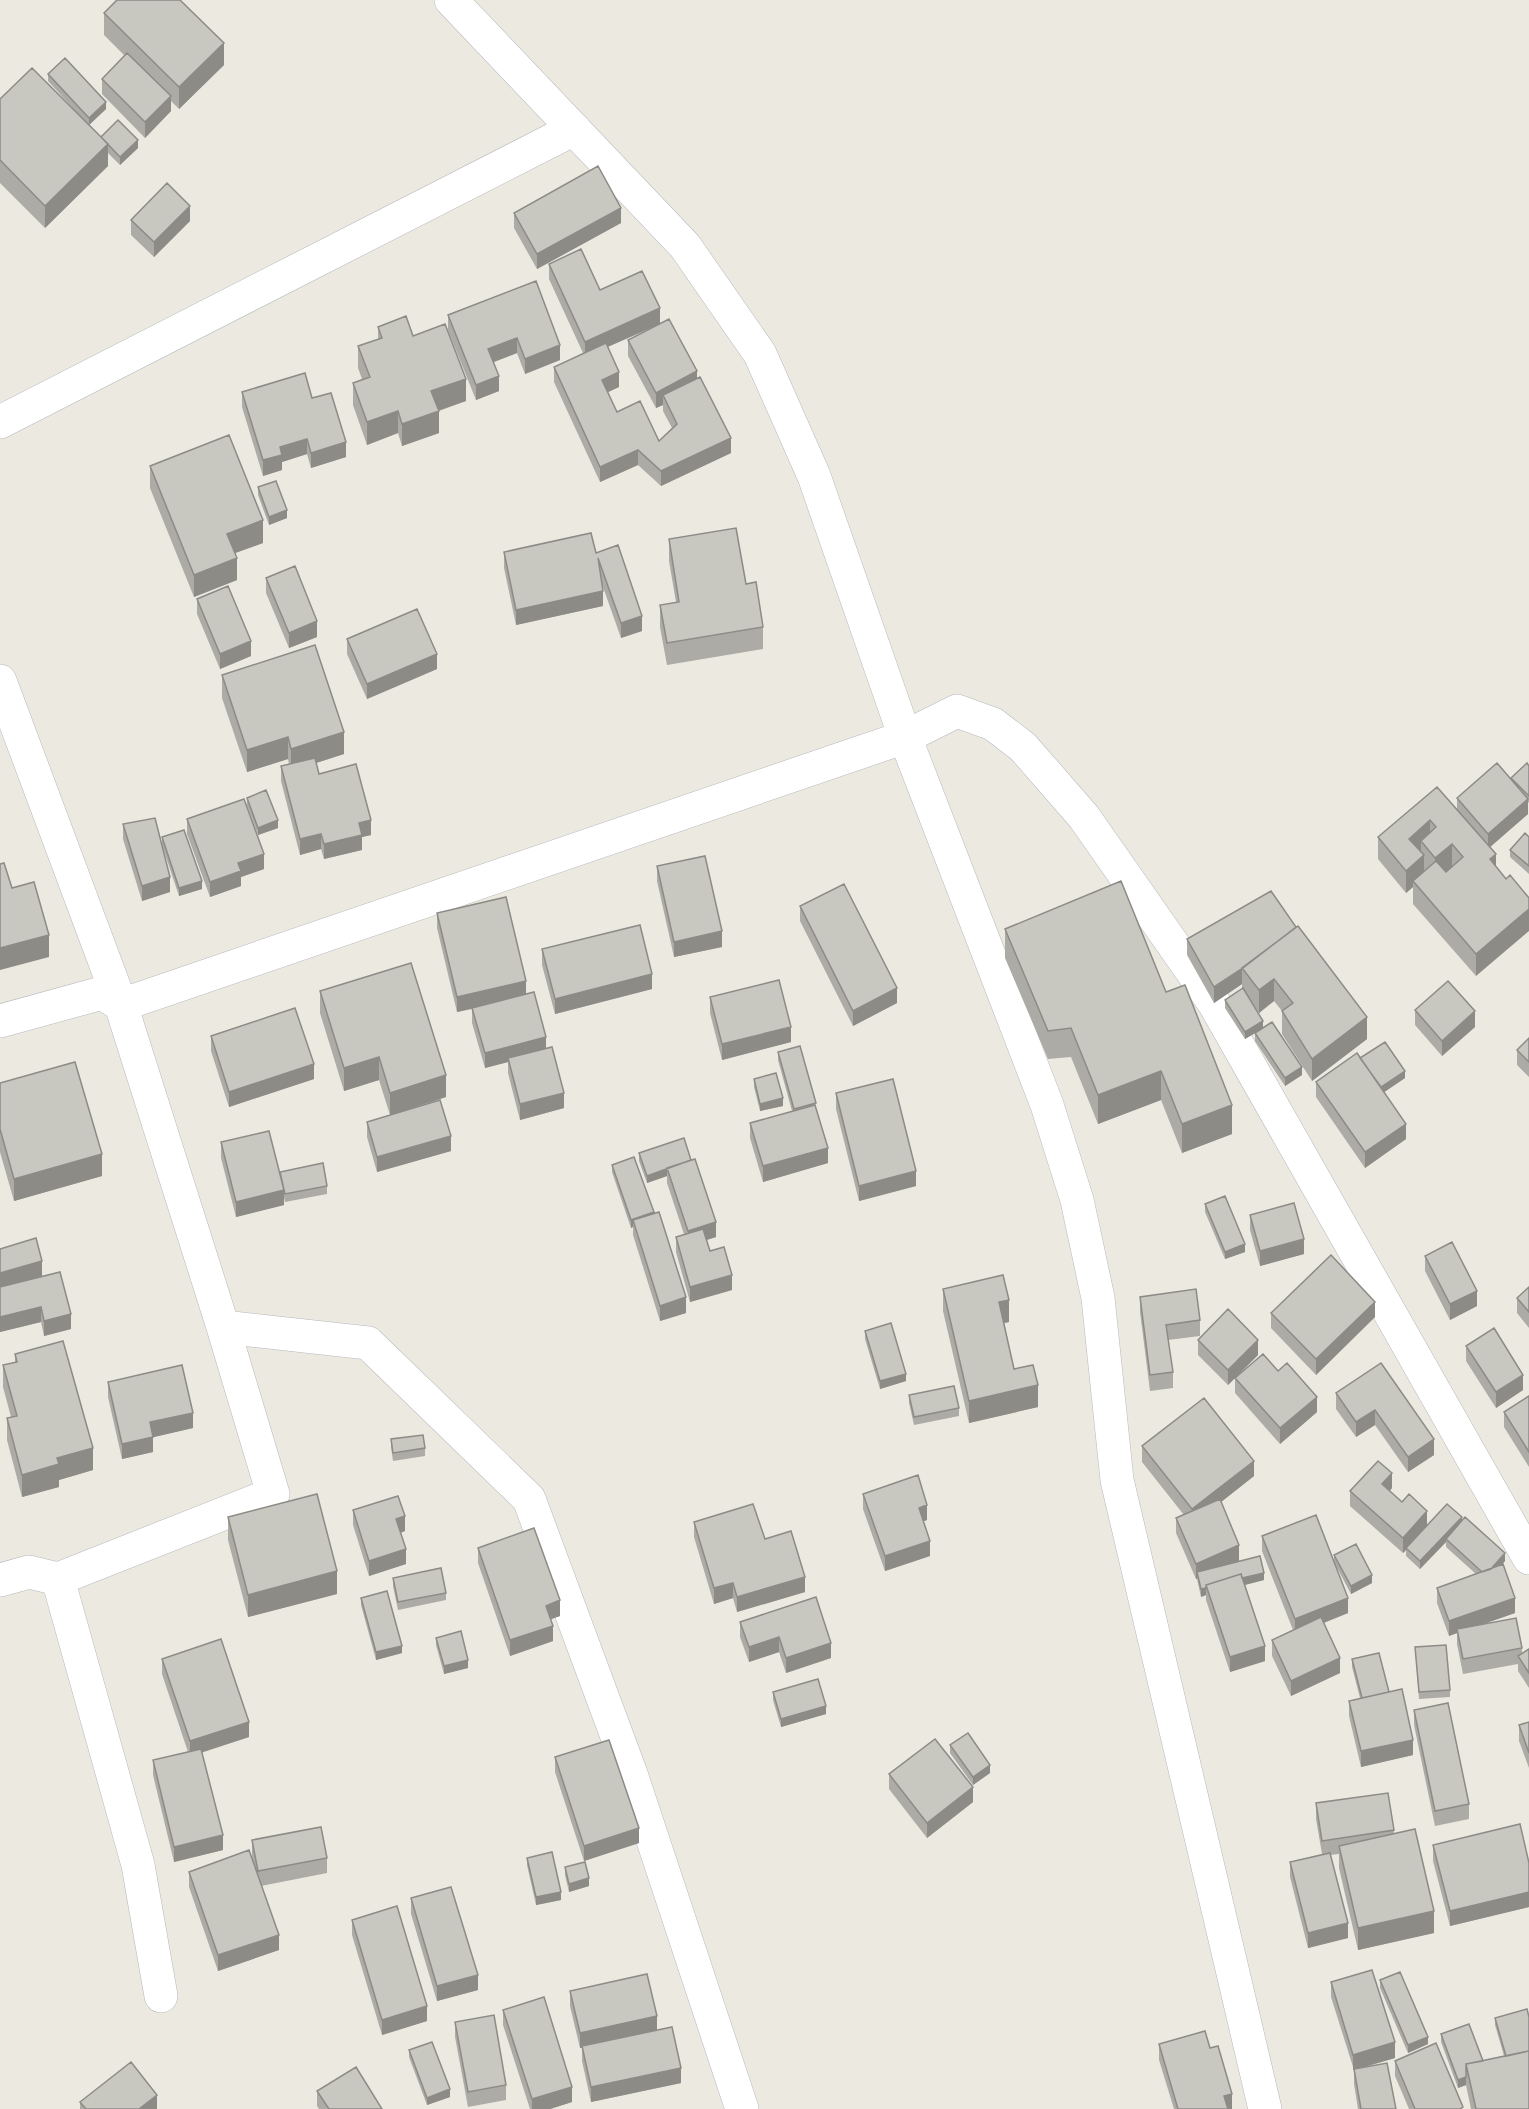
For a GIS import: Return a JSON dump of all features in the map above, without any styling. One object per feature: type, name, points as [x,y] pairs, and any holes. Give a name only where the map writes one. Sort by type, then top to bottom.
[{"type":"street","points":[[451,0],[685,246],[760,354],[814,476],[905,736],[1047,1105],[1077,1200],[1098,1298],[1118,1480],[1264,2109]]},
{"type":"street","points":[[0,422],[573,129]]},
{"type":"street","points":[[0,681],[121,1005],[223,1327],[273,1494],[58,1579],[29,1572],[0,1580]]},
{"type":"street","points":[[121,1005],[905,736],[957,711],[993,724],[1023,747],[1084,818],[1214,1003],[1529,1558]]},
{"type":"street","points":[[0,1021],[102,993],[121,1005]]},
{"type":"street","points":[[223,1327],[368,1343],[529,1499],[631,1774],[742,2109]]},
{"type":"street","points":[[58,1579],[138,1865],[161,1996]]},
{"type":"building","points":[[117,0],[180,0],[224,43],[179,87],[104,13]]},
{"type":"building","points":[[127,53],[171,96],[145,122],[102,79]]},
{"type":"building","points":[[65,58],[106,102],[89,118],[48,74]]},
{"type":"building","points":[[32,68],[108,144],[45,206],[0,160],[0,99]]},
{"type":"building","points":[[118,120],[138,140],[120,157],[101,137]]},
{"type":"building","points":[[598,166],[621,208],[537,254],[514,213]]},
{"type":"building","points":[[167,183],[190,206],[154,242],[131,220]]},
{"type":"building","points":[[581,249],[600,290],[642,271],[660,308],[585,342],[549,264]]},
{"type":"building","points":[[536,281],[560,345],[525,359],[517,338],[488,349],[499,376],[476,385],[448,315]]},
{"type":"building","points":[[406,316],[413,336],[445,324],[466,379],[431,391],[439,411],[402,424],[398,411],[367,422],[353,383],[370,377],[358,346],[382,338],[378,327]]},
{"type":"building","points":[[669,319],[697,371],[656,393],[628,340]]},
{"type":"building","points":[[606,343],[619,372],[602,380],[617,412],[640,401],[659,441],[677,424],[663,395],[700,377],[731,438],[661,471],[638,450],[600,467],[554,367]]},
{"type":"building","points":[[305,373],[312,398],[331,393],[346,442],[311,453],[307,439],[280,447],[282,455],[263,460],[242,392]]},
{"type":"building","points":[[229,435],[263,520],[227,534],[237,558],[194,575],[150,466]]},
{"type":"building","points":[[276,481],[287,510],[269,517],[258,487]]},
{"type":"building","points":[[736,528],[746,584],[756,582],[763,627],[667,643],[660,605],[679,602],[669,539]]},
{"type":"building","points":[[591,533],[596,553],[618,545],[642,616],[621,623],[598,558],[603,591],[516,610],[504,552]]},
{"type":"building","points":[[295,566],[317,621],[289,633],[266,578]]},
{"type":"building","points":[[228,586],[251,641],[220,654],[197,599]]},
{"type":"building","points":[[417,609],[437,654],[367,684],[347,639]]},
{"type":"building","points":[[315,645],[344,732],[291,749],[288,737],[247,750],[222,675]]},
{"type":"building","points":[[315,758],[319,774],[356,764],[371,820],[359,823],[362,835],[324,844],[321,834],[300,839],[281,766]]},
{"type":"building","points":[[1497,763],[1528,799],[1488,834],[1457,798]]},
{"type":"building","points":[[1527,763],[1529,766],[1529,796],[1511,778]]},
{"type":"building","points":[[1437,787],[1496,854],[1490,859],[1506,879],[1510,875],[1529,898],[1529,909],[1476,954],[1413,881],[1436,861],[1446,872],[1463,857],[1452,844],[1435,858],[1421,841],[1436,827],[1430,820],[1409,839],[1424,855],[1406,871],[1378,837]]},
{"type":"building","points":[[266,790],[278,820],[258,828],[247,798]]},
{"type":"building","points":[[244,799],[264,854],[238,863],[241,871],[210,882],[187,819]]},
{"type":"building","points":[[155,818],[170,877],[142,886],[123,824]]},
{"type":"building","points":[[184,830],[202,881],[179,888],[162,837]]},
{"type":"building","points":[[1525,833],[1529,837],[1529,866],[1510,850]]},
{"type":"building","points":[[705,856],[722,931],[674,942],[657,866]]},
{"type":"building","points":[[4,863],[12,888],[34,882],[49,935],[0,948],[0,864]]},
{"type":"building","points":[[1121,881],[1166,992],[1185,985],[1232,1105],[1182,1124],[1161,1071],[1098,1095],[1071,1028],[1048,1031],[1005,929]]},
{"type":"building","points":[[844,884],[897,988],[853,1011],[800,906]]},
{"type":"building","points":[[1271,891],[1296,927],[1214,987],[1187,939]]},
{"type":"building","points":[[506,897],[526,981],[457,997],[437,913]]},
{"type":"building","points":[[640,925],[652,974],[555,999],[542,949]]},
{"type":"building","points":[[1298,926],[1367,1017],[1312,1059],[1282,1011],[1293,1003],[1274,979],[1259,990],[1242,968]]},
{"type":"building","points":[[411,963],[446,1075],[390,1093],[379,1057],[344,1068],[320,991]]},
{"type":"building","points":[[779,980],[791,1027],[722,1044],[710,997]]},
{"type":"building","points":[[1448,981],[1475,1011],[1442,1041],[1415,1010]]},
{"type":"building","points":[[1243,988],[1263,1021],[1245,1032],[1225,1000]]},
{"type":"building","points":[[534,992],[546,1037],[485,1053],[472,1008]]},
{"type":"building","points":[[295,1008],[314,1064],[229,1092],[211,1036]]},
{"type":"building","points":[[1272,1022],[1302,1067],[1285,1078],[1255,1033]]},
{"type":"building","points":[[1529,1038],[1529,1062],[1517,1050]]},
{"type":"building","points":[[1385,1042],[1405,1071],[1381,1087],[1360,1058]]},
{"type":"building","points":[[800,1046],[816,1103],[794,1109],[778,1052]]},
{"type":"building","points":[[552,1047],[564,1093],[520,1104],[508,1058]]},
{"type":"building","points":[[1357,1053],[1406,1124],[1365,1152],[1316,1082]]},
{"type":"building","points":[[75,1062],[102,1154],[14,1179],[0,1129],[0,1083]]},
{"type":"building","points":[[776,1073],[783,1098],[760,1104],[754,1079]]},
{"type":"building","points":[[893,1079],[916,1171],[859,1186],[836,1093]]},
{"type":"building","points":[[440,1100],[451,1136],[377,1157],[367,1122]]},
{"type":"building","points":[[815,1105],[828,1148],[763,1166],[750,1123]]},
{"type":"building","points":[[269,1131],[284,1190],[236,1202],[221,1142]]},
{"type":"building","points":[[684,1138],[691,1160],[647,1176],[639,1153]]},
{"type":"building","points":[[634,1157],[654,1212],[631,1220],[612,1165]]},
{"type":"building","points":[[695,1159],[716,1222],[688,1231],[667,1168]]},
{"type":"building","points":[[323,1163],[327,1186],[285,1194],[280,1172]]},
{"type":"building","points":[[1225,1196],[1245,1244],[1225,1252],[1205,1204]]},
{"type":"building","points":[[1294,1203],[1304,1239],[1260,1251],[1250,1215]]},
{"type":"building","points":[[659,1212],[686,1297],[660,1306],[633,1220]]},
{"type":"building","points":[[703,1229],[710,1251],[724,1247],[732,1275],[690,1287],[676,1237]]},
{"type":"building","points":[[36,1238],[42,1261],[0,1273],[0,1249]]},
{"type":"building","points":[[1452,1242],[1477,1291],[1450,1304],[1425,1256]]},
{"type":"building","points":[[1331,1255],[1375,1302],[1316,1359],[1271,1313]]},
{"type":"building","points":[[60,1272],[71,1314],[44,1321],[41,1307],[0,1317],[0,1287]]},
{"type":"building","points":[[1003,1275],[1009,1300],[999,1302],[1014,1369],[1033,1365],[1038,1385],[969,1401],[943,1289]]},
{"type":"building","points":[[1529,1287],[1529,1312],[1517,1298]]},
{"type":"building","points":[[1196,1289],[1200,1320],[1166,1325],[1173,1372],[1150,1375],[1140,1297]]},
{"type":"building","points":[[1228,1309],[1258,1340],[1228,1370],[1198,1340]]},
{"type":"building","points":[[891,1323],[906,1374],[880,1381],[865,1331]]},
{"type":"building","points":[[1494,1328],[1523,1375],[1496,1392],[1466,1346]]},
{"type":"building","points":[[63,1341],[93,1448],[57,1458],[59,1464],[22,1475],[7,1418],[17,1416],[3,1365],[17,1362],[15,1354]]},
{"type":"building","points":[[1263,1354],[1278,1371],[1287,1363],[1317,1397],[1280,1428],[1235,1378]]},
{"type":"building","points":[[1381,1363],[1434,1439],[1408,1457],[1375,1410],[1356,1422],[1336,1393]]},
{"type":"building","points":[[182,1365],[193,1413],[150,1422],[153,1437],[122,1444],[108,1382]]},
{"type":"building","points":[[954,1386],[959,1408],[914,1417],[909,1395]]},
{"type":"building","points":[[1529,1396],[1529,1452],[1504,1412]]},
{"type":"building","points":[[1204,1398],[1254,1461],[1192,1509],[1142,1446]]},
{"type":"building","points":[[423,1435],[425,1448],[393,1453],[391,1439]]},
{"type":"building","points":[[1378,1461],[1392,1473],[1382,1484],[1402,1502],[1409,1494],[1427,1511],[1403,1538],[1350,1491]]},
{"type":"building","points":[[918,1475],[927,1505],[919,1508],[930,1541],[885,1556],[863,1494]]},
{"type":"building","points":[[317,1494],[337,1571],[248,1595],[228,1517]]},
{"type":"building","points":[[398,1496],[405,1516],[396,1519],[406,1549],[369,1561],[353,1510]]},
{"type":"building","points":[[1220,1499],[1239,1545],[1196,1564],[1176,1518]]},
{"type":"building","points":[[753,1504],[765,1539],[791,1531],[805,1577],[737,1597],[733,1583],[714,1588],[694,1522]]},
{"type":"building","points":[[1447,1504],[1462,1517],[1420,1561],[1406,1548]]},
{"type":"building","points":[[1316,1515],[1348,1598],[1295,1619],[1262,1536]]},
{"type":"building","points":[[1465,1517],[1505,1553],[1491,1569],[1482,1572],[1446,1539]]},
{"type":"building","points":[[534,1528],[560,1600],[546,1606],[553,1626],[510,1640],[478,1548]]},
{"type":"building","points":[[1356,1544],[1372,1575],[1351,1586],[1334,1555]]},
{"type":"building","points":[[1260,1556],[1264,1573],[1242,1578],[1241,1574],[1206,1585],[1206,1588],[1201,1589],[1197,1572]]},
{"type":"building","points":[[1503,1564],[1515,1598],[1449,1621],[1437,1588]]},
{"type":"building","points":[[441,1568],[446,1593],[398,1602],[393,1578]]},
{"type":"building","points":[[1241,1574],[1265,1646],[1230,1657],[1206,1585]]},
{"type":"building","points":[[387,1591],[402,1646],[376,1652],[361,1598]]},
{"type":"building","points":[[816,1597],[831,1643],[786,1658],[779,1637],[749,1647],[740,1622]]},
{"type":"building","points":[[1321,1617],[1340,1658],[1291,1681],[1272,1640]]},
{"type":"building","points":[[1516,1618],[1522,1648],[1463,1659],[1457,1629]]},
{"type":"building","points":[[461,1631],[468,1660],[444,1666],[436,1638]]},
{"type":"building","points":[[221,1639],[249,1722],[190,1741],[162,1659]]},
{"type":"building","points":[[1446,1645],[1450,1690],[1419,1692],[1415,1647]]},
{"type":"building","points":[[1529,1649],[1529,1673],[1518,1656]]},
{"type":"building","points":[[1379,1653],[1389,1692],[1362,1698],[1352,1659]]},
{"type":"building","points":[[818,1679],[826,1706],[781,1719],[773,1692]]},
{"type":"building","points":[[1402,1689],[1413,1740],[1361,1751],[1349,1701]]},
{"type":"building","points":[[1448,1703],[1469,1804],[1435,1811],[1414,1710]]},
{"type":"building","points":[[1529,1722],[1529,1753],[1519,1725]]},
{"type":"building","points":[[968,1733],[990,1765],[973,1777],[950,1745]]},
{"type":"building","points":[[935,1739],[973,1787],[927,1823],[889,1774]]},
{"type":"building","points":[[609,1740],[639,1828],[584,1846],[555,1757]]},
{"type":"building","points":[[201,1749],[223,1835],[174,1847],[153,1760]]},
{"type":"building","points":[[1388,1793],[1394,1830],[1322,1841],[1316,1803]]},
{"type":"building","points":[[1520,1824],[1529,1863],[1529,1892],[1450,1911],[1433,1845]]},
{"type":"building","points":[[321,1827],[327,1858],[258,1871],[252,1840]]},
{"type":"building","points":[[1415,1829],[1434,1911],[1358,1928],[1339,1846]]},
{"type":"building","points":[[249,1850],[279,1935],[218,1955],[189,1872]]},
{"type":"building","points":[[552,1852],[561,1892],[536,1897],[527,1858]]},
{"type":"building","points":[[1330,1853],[1348,1923],[1308,1933],[1290,1862]]},
{"type":"building","points":[[585,1862],[589,1878],[569,1884],[565,1867]]},
{"type":"building","points":[[451,1887],[478,1975],[437,1986],[411,1898]]},
{"type":"building","points":[[397,1906],[427,2006],[382,2020],[352,1920]]},
{"type":"building","points":[[1372,1970],[1395,2042],[1353,2055],[1331,1982]]},
{"type":"building","points":[[1400,1972],[1428,2037],[1408,2045],[1380,1980]]},
{"type":"building","points":[[647,1974],[657,2016],[580,2033],[570,1991]]},
{"type":"building","points":[[544,1997],[572,2087],[532,2099],[503,2010]]},
{"type":"building","points":[[1527,2009],[1529,2051],[1506,2056],[1495,2018]]},
{"type":"building","points":[[494,2015],[506,2085],[468,2092],[455,2022]]},
{"type":"building","points":[[1469,2024],[1483,2061],[1466,2064],[1466,2077],[1458,2080],[1441,2034]]},
{"type":"building","points":[[672,2027],[681,2068],[591,2087],[582,2046]]},
{"type":"building","points":[[1205,2031],[1210,2048],[1218,2046],[1232,2094],[1224,2096],[1228,2109],[1178,2109],[1159,2044]]},
{"type":"building","points":[[432,2042],[450,2089],[427,2098],[409,2050]]},
{"type":"building","points":[[1436,2043],[1463,2107],[1460,2109],[1415,2109],[1395,2061]]},
{"type":"building","points":[[1529,2051],[1529,2109],[1476,2109],[1466,2064]]},
{"type":"building","points":[[131,2062],[157,2095],[139,2109],[86,2109],[80,2102]]},
{"type":"building","points":[[1387,2063],[1396,2109],[1361,2109],[1354,2069]]},
{"type":"building","points":[[356,2067],[382,2109],[329,2109],[317,2091]]}]
